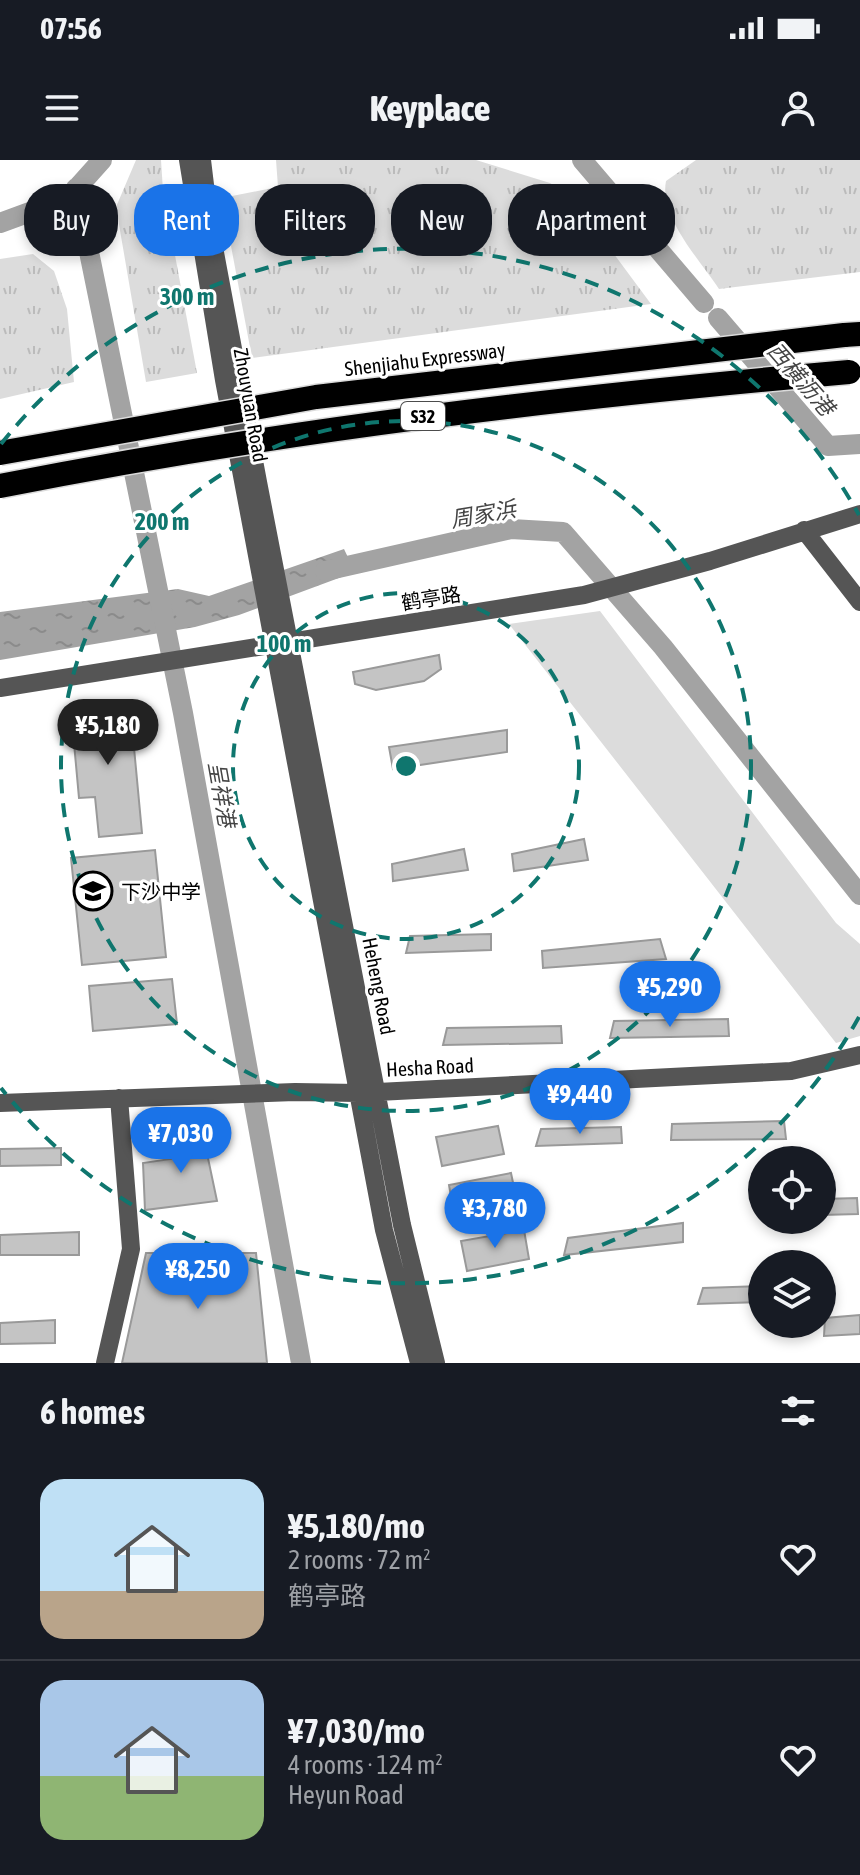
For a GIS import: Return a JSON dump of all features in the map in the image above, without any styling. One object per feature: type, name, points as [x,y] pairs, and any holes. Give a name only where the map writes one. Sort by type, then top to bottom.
[{"type":"highway","name":"Shenjiahu Expressway","points":[[0,453],[316,397],[855,334]]},
{"type":"highway","name":"S32","points":[[0,486],[315,430],[588,395],[856,372]]},
{"type":"street","name":"Zhouyuan Road","points":[[188,160],[265,560]]},
{"type":"street","name":"Zhouyuan Road","points":[[202,160],[265,560]]},
{"type":"street","name":"鹤亭路","points":[[0,688],[584,595],[860,514]]},
{"type":"street","points":[[804,530],[860,602]]},
{"type":"street","name":"Heheng Road","points":[[265,560],[384,1230],[419,1363]]},
{"type":"street","name":"Heheng Road","points":[[281,645],[377,1092],[402,1225],[436,1363]]},
{"type":"street","name":"Hesha Road","points":[[0,1103],[295,1092],[358,1093],[791,1071],[860,1055]]},
{"type":"street","points":[[105,1363],[131,1249],[119,1098]]},
{"type":"green space","points":[[136,160],[161,160],[163,184],[134,184],[134,256],[175,256],[197,373],[146,382],[118,219],[118,202]]},
{"type":"green space","points":[[276,160],[476,160],[550,183],[508,184],[508,256],[615,256],[651,304],[252,358],[233,256],[239,256],[239,195],[255,192],[255,256],[375,256],[375,184],[278,184]]},
{"type":"green space","points":[[696,160],[860,160],[860,272],[719,289],[675,223],[675,184],[666,184]]},
{"type":"green space","points":[[35,256],[54,271],[67,309],[74,382],[0,399],[0,259]]},
{"type":"green space","points":[[600,611],[836,923],[860,944],[860,1036],[836,1043],[509,624]]},
{"type":"water","points":[[344,549],[355,572],[239,615],[195,627],[0,660],[0,612],[178,589],[209,596]]},
{"type":"building","points":[[439,655],[441,669],[424,681],[376,690],[355,684],[353,672]]},
{"type":"building","points":[[130,705],[142,833],[99,837],[95,797],[79,798],[71,710]]},
{"type":"building","points":[[507,730],[507,752],[393,769],[389,747]]},
{"type":"building","points":[[584,839],[588,860],[514,871],[512,854]]},
{"type":"building","points":[[464,849],[468,870],[393,881],[392,864]]},
{"type":"building","points":[[155,850],[166,957],[82,965],[71,858]]},
{"type":"building","points":[[491,934],[491,950],[406,953],[410,936]]},
{"type":"building","points":[[660,939],[666,959],[543,968],[542,951]]},
{"type":"building","points":[[172,979],[177,1024],[93,1031],[89,986]]},
{"type":"building","points":[[728,1019],[729,1036],[610,1038],[614,1021]]},
{"type":"building","points":[[561,1026],[562,1043],[443,1045],[447,1028]]},
{"type":"building","points":[[784,1121],[786,1139],[671,1140],[672,1124]]},
{"type":"building","points":[[201,1125],[217,1201],[145,1210],[143,1163],[184,1157],[176,1128]]},
{"type":"building","points":[[498,1126],[504,1154],[442,1166],[436,1137]]},
{"type":"building","points":[[621,1127],[622,1143],[536,1146],[541,1129]]},
{"type":"building","points":[[61,1148],[61,1165],[0,1166],[0,1149]]},
{"type":"building","points":[[511,1173],[517,1202],[454,1214],[449,1185]]},
{"type":"building","points":[[857,1198],[858,1214],[836,1215],[836,1199]]},
{"type":"building","points":[[683,1223],[683,1242],[564,1255],[568,1238]]},
{"type":"building","points":[[524,1230],[529,1259],[467,1271],[461,1241]]},
{"type":"building","points":[[79,1232],[79,1255],[0,1255],[0,1235]]},
{"type":"building","points":[[146,1253],[256,1253],[267,1363],[122,1363]]},
{"type":"building","points":[[748,1286],[748,1302],[698,1304],[703,1288]]},
{"type":"building","points":[[860,1315],[860,1334],[836,1335],[836,1317]]},
{"type":"building","points":[[55,1320],[55,1343],[0,1344],[0,1323]]},
{"type":"waterway","points":[[0,223],[68,198],[102,160]]},
{"type":"waterway","name":"西横沥港","points":[[582,160],[704,303]]},
{"type":"waterway","name":"呈祥港","points":[[90,256],[183,713],[301,1363]]},
{"type":"waterway","name":"西横沥港","points":[[718,318],[828,446],[860,444]]},
{"type":"waterway","name":"周家浜","points":[[325,571],[511,529],[563,532],[663,647],[860,895]]},
{"type":"place","name":"下沙中学","points":[[93,891]]}]
